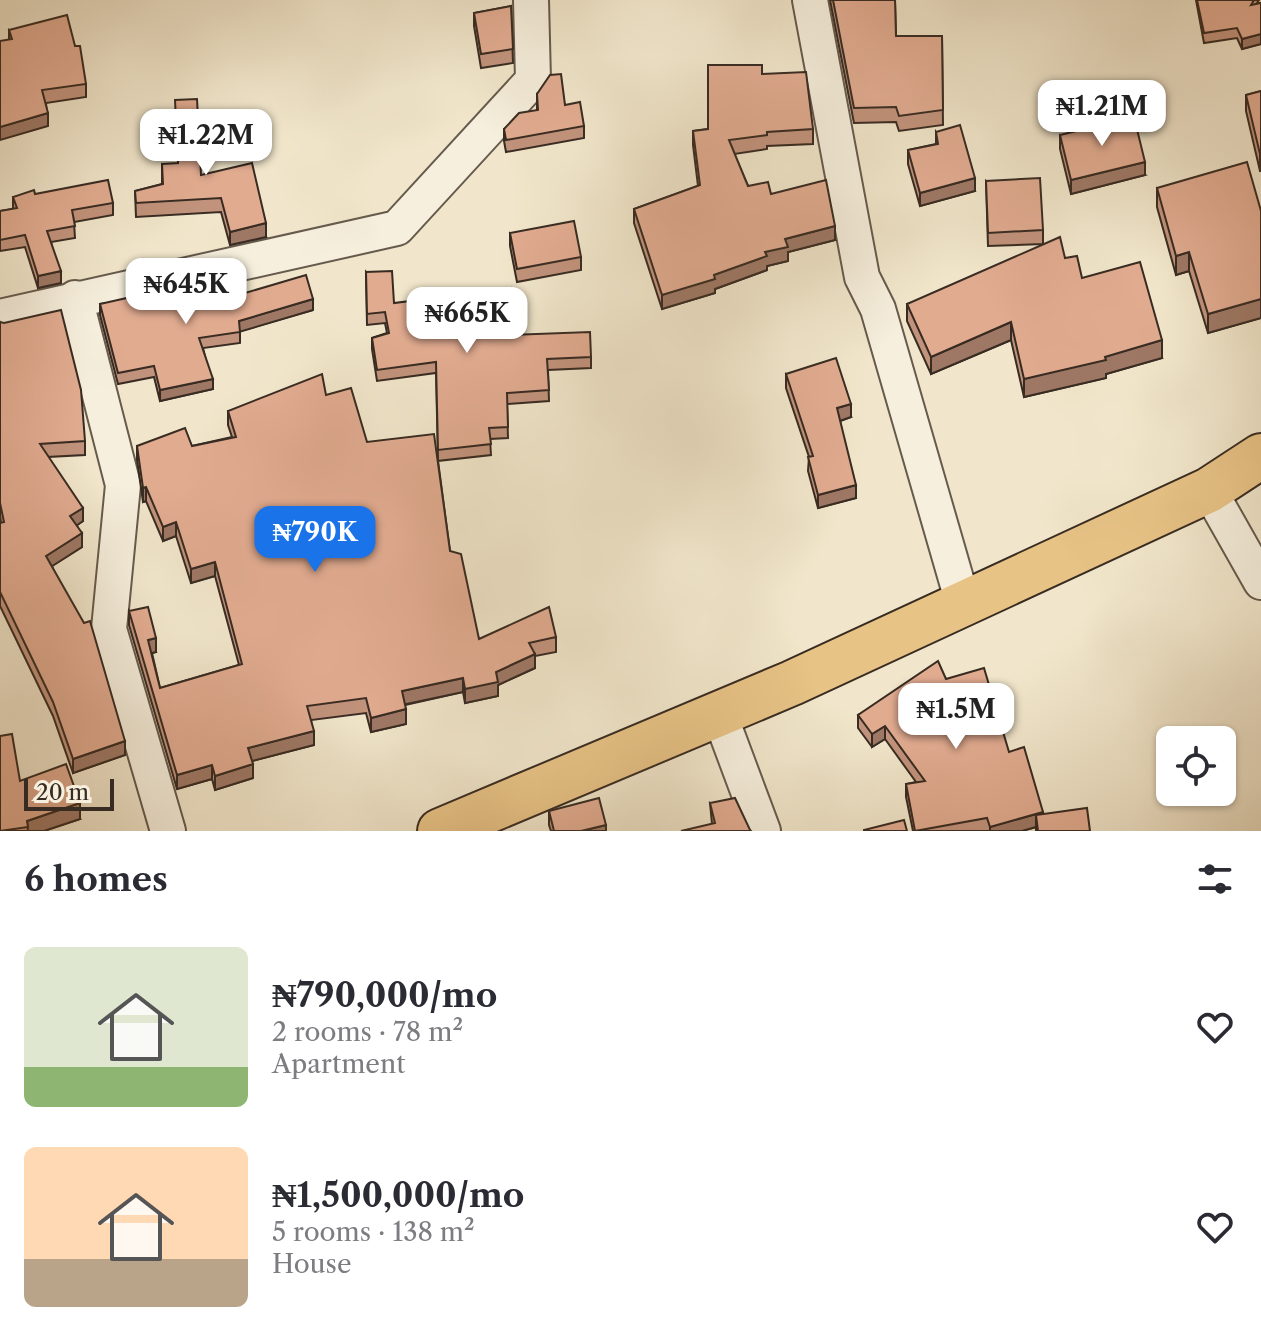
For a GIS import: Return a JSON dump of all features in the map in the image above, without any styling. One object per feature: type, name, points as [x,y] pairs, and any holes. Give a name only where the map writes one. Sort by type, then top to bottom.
[{"type":"highway","points":[[440,831],[558,784],[792,683],[1209,490],[1261,456]]},
{"type":"street","points":[[0,317],[397,228],[533,80],[531,0]]},
{"type":"street","points":[[810,0],[862,277],[878,309],[963,603]]},
{"type":"street","points":[[75,298],[123,485],[109,629],[168,831]]},
{"type":"street","points":[[1209,490],[1261,582]]},
{"type":"street","points":[[719,713],[763,831]]},
{"type":"building","points":[[833,0],[895,0],[896,36],[942,36],[943,110],[899,116],[896,107],[854,108]]},
{"type":"building","points":[[1197,0],[1254,0],[1251,5],[1261,3],[1261,34],[1242,39],[1237,28],[1204,33]]},
{"type":"building","points":[[511,6],[513,49],[481,54],[474,13]]},
{"type":"building","points":[[67,15],[75,46],[80,46],[86,84],[42,90],[48,113],[0,127],[0,41],[12,39],[9,30]]},
{"type":"building","points":[[708,65],[762,65],[762,74],[806,72],[813,129],[767,132],[767,135],[729,140],[748,186],[768,182],[771,194],[826,180],[835,226],[785,239],[788,247],[765,252],[767,256],[714,275],[715,279],[662,295],[634,209],[700,185],[693,131],[708,129]]},
{"type":"building","points":[[561,74],[565,105],[580,102],[584,126],[506,140],[504,129],[519,113],[538,110],[537,94],[550,75]]},
{"type":"building","points":[[1261,91],[1261,154],[1260,154],[1246,95]]},
{"type":"building","points":[[197,99],[201,175],[252,163],[266,223],[230,232],[221,198],[136,203],[135,191],[163,184],[162,164],[178,163],[175,100]]},
{"type":"building","points":[[1134,117],[1145,162],[1071,180],[1060,135]]},
{"type":"building","points":[[960,125],[975,178],[920,193],[908,150],[938,144],[936,132]]},
{"type":"building","points":[[1247,162],[1261,211],[1261,299],[1208,314],[1189,252],[1176,256],[1157,188]]},
{"type":"building","points":[[1040,178],[1043,230],[988,233],[986,181]]},
{"type":"building","points":[[108,180],[113,203],[72,210],[75,226],[47,231],[61,271],[38,276],[25,235],[0,240],[0,211],[17,208],[13,197],[34,190],[35,194]]},
{"type":"building","points":[[574,221],[581,257],[517,269],[510,233]]},
{"type":"building","points":[[1060,237],[1065,258],[1077,256],[1082,278],[1140,262],[1162,340],[1105,357],[1106,360],[1024,379],[1011,322],[931,357],[907,304]]},
{"type":"building","points":[[392,271],[394,303],[511,288],[510,335],[590,332],[591,357],[547,359],[549,390],[507,393],[508,427],[489,428],[491,444],[438,450],[436,362],[377,370],[372,338],[389,333],[385,312],[367,314],[366,272]]},
{"type":"building","points":[[306,275],[313,299],[239,321],[240,332],[199,338],[213,379],[160,390],[154,366],[118,373],[100,304],[180,286],[183,295],[234,288],[235,296]]},
{"type":"building","points":[[61,310],[81,390],[85,441],[40,444],[83,508],[70,516],[82,533],[46,556],[84,623],[90,621],[125,741],[73,759],[53,702],[0,592],[0,523],[4,522],[0,503],[0,322]]},
{"type":"building","points":[[836,358],[851,404],[837,408],[856,485],[818,495],[808,457],[813,456],[786,374]]},
{"type":"building","points":[[322,374],[326,395],[351,388],[367,442],[434,434],[450,551],[461,554],[479,639],[549,607],[556,637],[529,643],[535,654],[496,672],[498,682],[465,689],[463,678],[402,691],[406,709],[371,718],[366,698],[307,706],[314,731],[248,748],[253,764],[215,776],[212,765],[177,775],[129,611],[148,607],[156,638],[148,640],[160,688],[242,664],[215,562],[191,569],[176,522],[163,527],[146,487],[143,488],[137,446],[185,428],[192,446],[236,437],[228,411]]},
{"type":"building","points":[[938,661],[946,679],[984,668],[1009,752],[1024,747],[1043,812],[990,827],[987,818],[915,831],[906,784],[925,781],[885,726],[872,734],[858,715]]},
{"type":"building","points":[[12,734],[20,781],[66,764],[80,803],[27,821],[28,827],[0,831],[0,736]]},
{"type":"building","points":[[599,798],[606,825],[581,831],[554,831],[549,811]]},
{"type":"building","points":[[735,798],[751,831],[681,831],[715,823],[710,803]]},
{"type":"building","points":[[1087,808],[1090,831],[1038,831],[1036,815]]},
{"type":"building","points":[[904,820],[907,831],[864,831],[864,830]]}]
